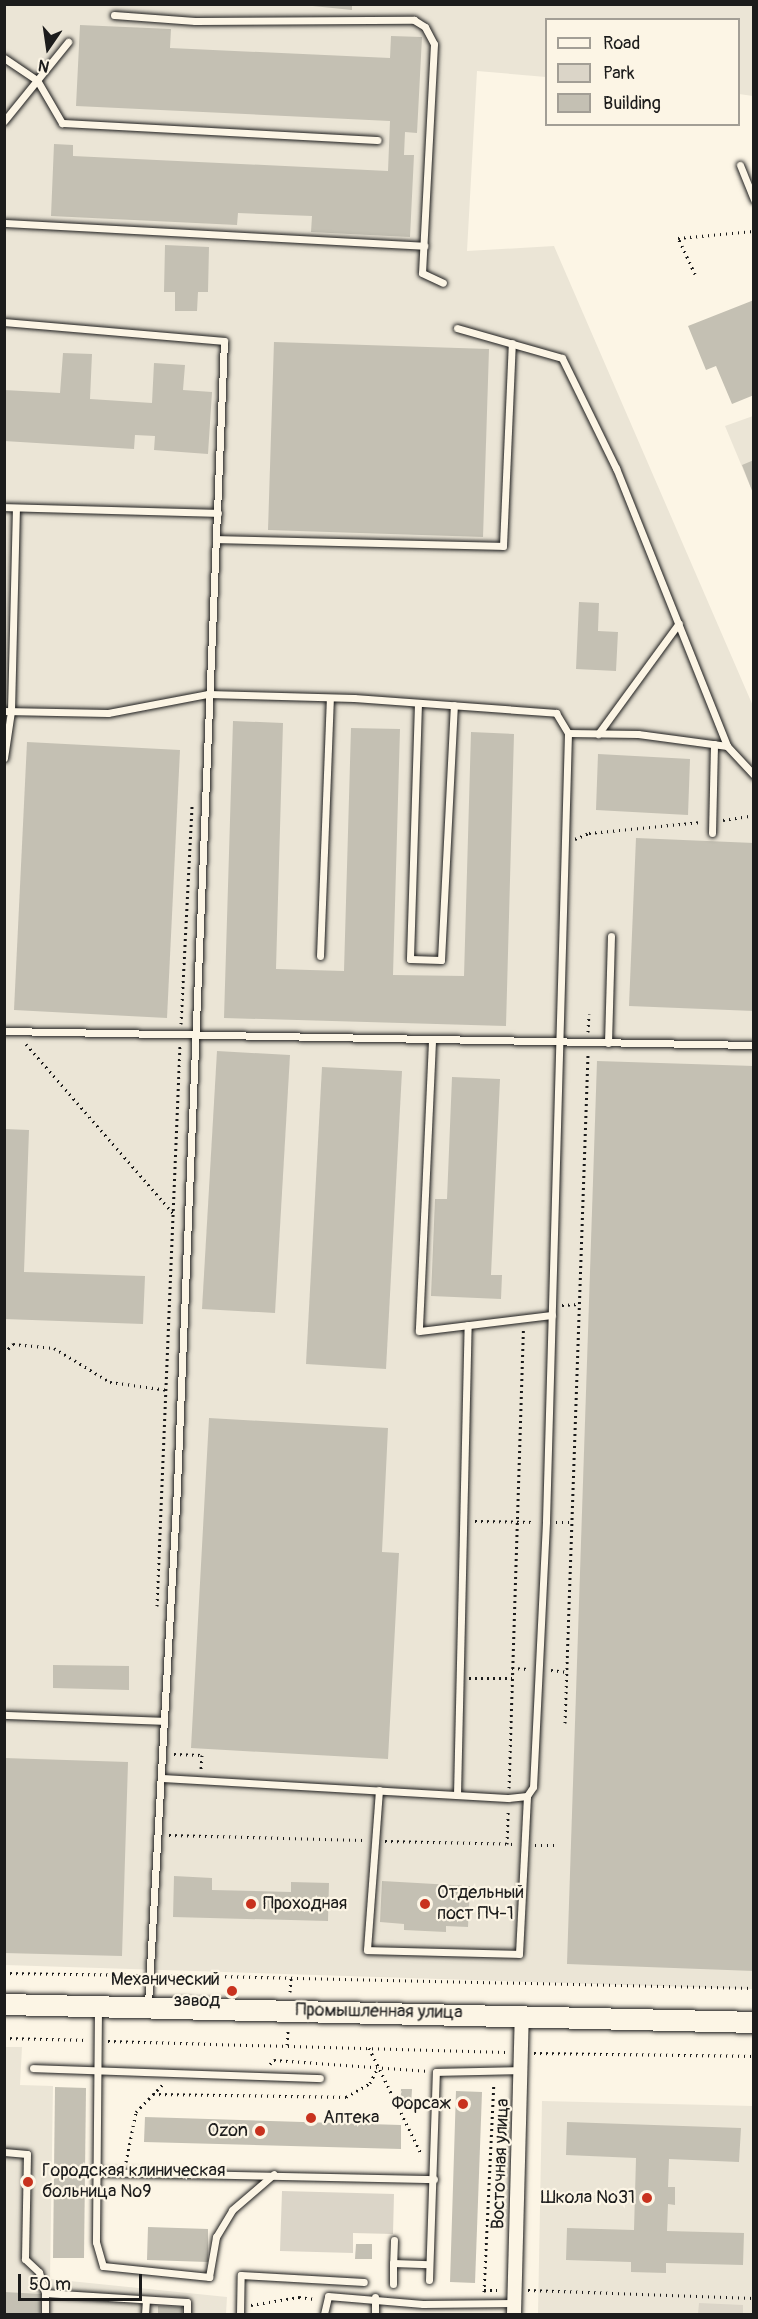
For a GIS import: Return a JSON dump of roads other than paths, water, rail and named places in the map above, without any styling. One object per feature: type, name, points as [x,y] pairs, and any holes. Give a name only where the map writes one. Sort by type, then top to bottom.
[{"type":"main road","name":"Промышленная улица","points":[[4,2004],[753,2022]]},
{"type":"street","name":"Восточная улица","points":[[514,2302],[522,2015]]},
{"type":"lane","points":[[114,15],[195,21],[414,20],[425,27],[434,44],[422,273],[442,284]]},
{"type":"lane","points":[[4,121],[69,42]]},
{"type":"lane","points":[[4,58],[37,80],[62,123],[378,140]]},
{"type":"lane","points":[[740,165],[753,200]]},
{"type":"lane","points":[[4,223],[424,246]]},
{"type":"lane","points":[[4,322],[224,341],[218,513],[207,694],[180,1392],[162,1778],[147,2007]]},
{"type":"lane","points":[[457,328],[562,358],[616,468],[727,746],[753,775]]},
{"type":"lane","points":[[216,539],[502,546],[512,343]]},
{"type":"lane","points":[[4,507],[218,513]]},
{"type":"lane","points":[[4,758],[16,508]]},
{"type":"lane","points":[[598,734],[679,623]]},
{"type":"lane","points":[[8,711],[108,713],[207,694],[330,698],[418,702],[556,713],[568,733],[568,842],[538,1749],[533,1787],[527,1796],[519,1954],[367,1950],[379,1791]]},
{"type":"lane","points":[[320,956],[330,698]]},
{"type":"lane","points":[[418,702],[410,959],[441,960],[454,705]]},
{"type":"lane","points":[[568,733],[727,746]]},
{"type":"lane","points":[[712,833],[714,744]]},
{"type":"lane","points":[[608,1043],[611,936]]},
{"type":"lane","points":[[4,1031],[432,1041],[753,1045]]},
{"type":"lane","points":[[432,1041],[419,1331],[552,1315]]},
{"type":"lane","points":[[457,1795],[468,1325]]},
{"type":"lane","points":[[4,1714],[164,1722]]},
{"type":"lane","points":[[162,1778],[508,1798],[527,1796]]},
{"type":"lane","points":[[98,2006],[96,2242],[103,2266],[209,2277],[216,2237],[232,2210],[274,2174]]},
{"type":"lane","points":[[33,2068],[320,2078]]},
{"type":"lane","points":[[429,2280],[436,2072],[522,2070]]},
{"type":"lane","points":[[4,2152],[27,2154],[26,2259],[39,2272],[45,2293],[45,2314]]},
{"type":"lane","points":[[95,2172],[434,2179]]},
{"type":"lane","points":[[393,2284],[394,2241]]},
{"type":"lane","points":[[393,2263],[429,2264]]},
{"type":"lane","points":[[240,2312],[241,2276],[364,2282]]},
{"type":"lane","points":[[337,2280],[337,2296]]},
{"type":"lane","points":[[45,2293],[187,2302],[187,2314]]},
{"type":"lane","points":[[324,2314],[328,2296],[375,2297],[423,2304],[514,2302]]},
{"type":"lane","points":[[375,2297],[375,2314]]},
{"type":"lane","points":[[146,2300],[146,2314]]},
{"type":"place","name":"Проходная","points":[[251,1904]]},
{"type":"place","name":"Отдельный пост ПЧ-1","points":[[425,1904]]},
{"type":"place","name":"Механический завод","points":[[232,1991]]},
{"type":"place","name":"Форсаж","points":[[463,2104]]},
{"type":"place","name":"Аптека","points":[[311,2118]]},
{"type":"place","name":"Ozon","points":[[260,2131]]},
{"type":"place","name":"Городская клиническая больница №9","points":[[28,2182]]},
{"type":"place","name":"Школа №31","points":[[647,2198]]}]
